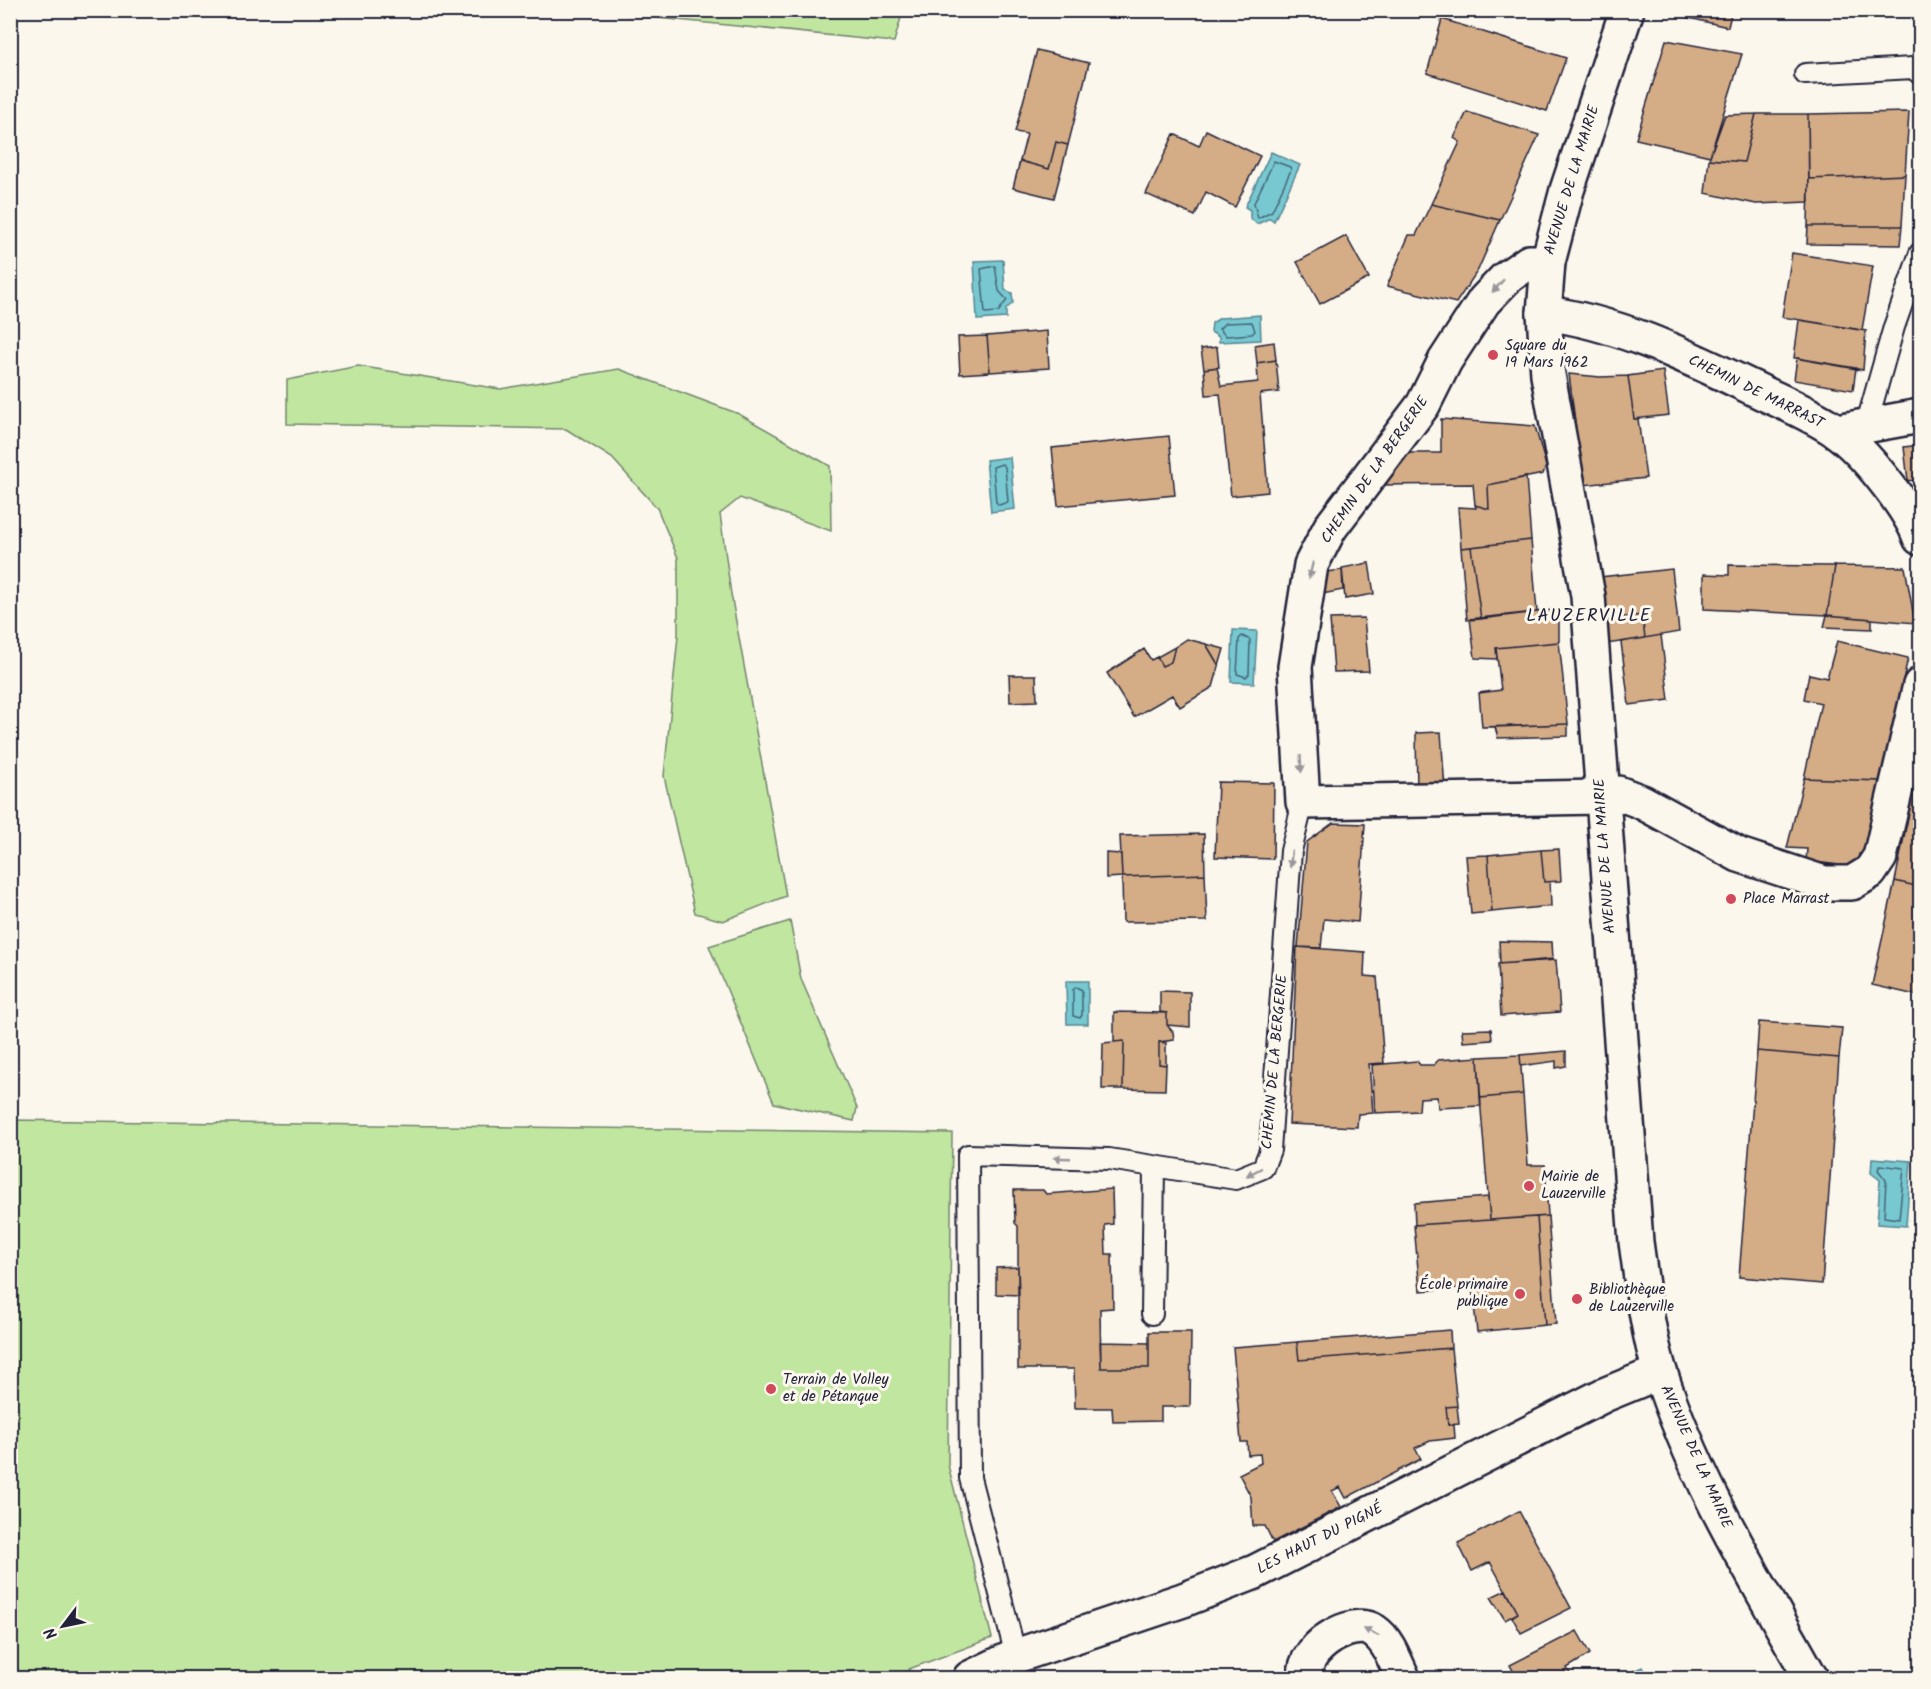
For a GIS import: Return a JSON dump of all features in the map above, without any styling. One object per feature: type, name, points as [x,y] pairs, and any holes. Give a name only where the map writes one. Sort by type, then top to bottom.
[{"type":"street","name":"AVENUE DE LA MAIRIE","points":[[1627,10],[1567,190],[1548,262],[1544,313],[1548,375],[1588,596],[1601,797],[1636,1242],[1647,1322],[1660,1372],[1686,1440],[1736,1546],[1811,1678]]},
{"type":"street","name":"CHEMIN DE LA BERGERIE","points":[[1303,802],[1295,668],[1311,564],[1330,528],[1423,405],[1445,361],[1484,301],[1506,278],[1529,262],[1548,262]]},
{"type":"street","name":"CHEMIN DE MARRAST","points":[[1544,313],[1563,315],[1618,332],[1700,363],[1851,429],[1915,525],[1920,538]]},
{"type":"street","points":[[1851,429],[1920,416]]},
{"type":"street","points":[[1303,802],[1601,797],[1618,793],[1642,802],[1739,855],[1824,883],[1852,883],[1870,872],[1880,857],[1920,685]]},
{"type":"street","name":"LES HAUT DU PIGNÉ","points":[[970,1678],[1016,1656],[1183,1600],[1255,1572],[1604,1395],[1660,1372]]},
{"type":"street","points":[[1306,1678],[1305,1666],[1312,1652],[1331,1638],[1359,1627],[1373,1630],[1385,1641],[1403,1678]]},
{"type":"lane","points":[[1805,74],[1913,68],[1920,74]]},
{"type":"lane","points":[[1851,429],[1894,327],[1920,253]]},
{"type":"lane","name":"CHEMIN DE LA BERGERIE","points":[[1016,1656],[970,1478],[968,1155],[1109,1159],[1154,1168],[1236,1179],[1263,1168],[1270,1150],[1291,851],[1303,802]]},
{"type":"lane","points":[[1152,1314],[1154,1168]]},
{"type":"green space","points":[[903,10],[894,42],[589,11]]},
{"type":"green space","points":[[358,366],[500,389],[619,369],[739,414],[830,466],[831,531],[740,498],[720,514],[731,594],[786,896],[723,921],[695,913],[664,776],[678,636],[678,558],[657,508],[612,458],[566,429],[287,424],[287,380]]},
{"type":"green space","points":[[790,921],[801,979],[857,1108],[854,1121],[774,1103],[709,946]]},
{"type":"green space","points":[[11,1120],[952,1133],[948,1465],[992,1638],[909,1669],[908,1678],[11,1678]]},
{"type":"water","points":[[1271,152],[1300,165],[1274,221],[1270,218],[1257,224],[1250,218],[1250,210],[1245,207]]},
{"type":"water","points":[[1003,260],[1005,290],[1012,293],[1013,303],[1006,309],[1006,318],[977,320],[974,261]]},
{"type":"water","points":[[1260,315],[1261,340],[1219,342],[1219,337],[1211,332],[1212,323],[1220,318]]},
{"type":"water","points":[[1010,457],[1015,509],[991,512],[986,460]]},
{"type":"water","points":[[1233,630],[1257,631],[1254,683],[1231,682]]},
{"type":"water","points":[[1066,981],[1088,981],[1088,1024],[1067,1024]]},
{"type":"water","points":[[1872,1158],[1911,1161],[1906,1226],[1877,1224],[1880,1180],[1871,1173]]},
{"type":"water","points":[[1643,1667],[1649,1678],[1619,1678]]},
{"type":"building","points":[[1673,10],[1732,10],[1728,27],[1672,14]]},
{"type":"building","points":[[1442,19],[1566,58],[1547,111],[1427,73]]},
{"type":"building","points":[[1666,40],[1742,54],[1710,156],[1636,139]]},
{"type":"building","points":[[1037,50],[1089,63],[1068,145],[1056,142],[1049,169],[1020,161],[1027,134],[1015,132]]},
{"type":"building","points":[[1467,112],[1539,135],[1500,220],[1431,204],[1460,142],[1454,138]]},
{"type":"building","points":[[1909,112],[1905,175],[1809,179],[1808,114]]},
{"type":"building","points":[[1756,114],[1808,114],[1809,202],[1756,204],[1705,193],[1709,159],[1744,162]]},
{"type":"building","points":[[1756,114],[1744,162],[1709,159],[1725,115]]},
{"type":"building","points":[[1206,130],[1260,156],[1235,207],[1206,192],[1195,216],[1146,194],[1174,134],[1199,146]]},
{"type":"building","points":[[1056,142],[1068,145],[1054,198],[1013,188],[1020,161],[1049,169]]},
{"type":"building","points":[[1905,175],[1902,226],[1808,226],[1809,179]]},
{"type":"building","points":[[1431,204],[1500,220],[1478,270],[1456,303],[1387,286],[1409,235],[1416,235]]},
{"type":"building","points":[[1808,226],[1902,226],[1900,245],[1807,244]]},
{"type":"building","points":[[1346,236],[1369,278],[1320,304],[1297,262]]},
{"type":"building","points":[[1792,253],[1873,266],[1862,330],[1782,317]]},
{"type":"building","points":[[1799,320],[1866,331],[1863,370],[1794,358]]},
{"type":"building","points":[[1047,331],[1049,368],[990,372],[987,336]]},
{"type":"building","points":[[987,336],[990,372],[960,374],[958,337]]},
{"type":"building","points":[[1274,342],[1276,360],[1257,363],[1255,345]]},
{"type":"building","points":[[1217,347],[1219,367],[1204,369],[1201,349]]},
{"type":"building","points":[[1797,358],[1856,368],[1853,390],[1794,380]]},
{"type":"building","points":[[1276,360],[1279,392],[1260,394],[1268,492],[1231,496],[1220,394],[1206,395],[1204,369],[1217,367],[1221,386],[1258,382],[1257,363]]},
{"type":"building","points":[[1663,371],[1669,415],[1634,419],[1628,376]]},
{"type":"building","points":[[1569,374],[1600,377],[1628,376],[1634,419],[1638,419],[1646,478],[1583,485]]},
{"type":"building","points":[[1441,419],[1535,426],[1546,466],[1543,474],[1488,485],[1489,509],[1475,505],[1473,484],[1381,485],[1406,453],[1441,453]]},
{"type":"building","points":[[1169,436],[1175,495],[1058,506],[1052,448]]},
{"type":"building","points":[[1920,445],[1920,479],[1908,481],[1904,447]]},
{"type":"building","points":[[1526,477],[1531,540],[1461,548],[1458,507],[1476,508],[1475,505],[1489,509],[1488,485]]},
{"type":"building","points":[[1531,540],[1537,612],[1481,619],[1471,547]]},
{"type":"building","points":[[1471,547],[1481,619],[1467,620],[1461,548]]},
{"type":"building","points":[[1369,563],[1374,594],[1345,599],[1342,568]]},
{"type":"building","points":[[1729,565],[1835,566],[1827,615],[1704,609],[1704,574],[1729,575]]},
{"type":"building","points":[[1835,566],[1905,567],[1915,623],[1827,615]]},
{"type":"building","points":[[1672,569],[1679,632],[1645,638],[1642,615],[1604,620],[1600,577]]},
{"type":"building","points":[[1342,570],[1343,590],[1322,594],[1327,572]]},
{"type":"building","points":[[1553,610],[1559,613],[1559,642],[1496,648],[1497,659],[1475,658],[1470,619]]},
{"type":"building","points":[[1642,615],[1645,638],[1607,644],[1604,620]]},
{"type":"building","points":[[1827,615],[1872,619],[1872,629],[1824,627]]},
{"type":"building","points":[[1364,618],[1369,671],[1334,672],[1330,619]]},
{"type":"building","points":[[1661,635],[1669,700],[1629,705],[1621,642]]},
{"type":"building","points":[[1187,639],[1206,644],[1219,666],[1213,687],[1180,707],[1172,695],[1134,717],[1107,673],[1144,649],[1151,660],[1157,657],[1162,666],[1171,662],[1175,647]]},
{"type":"building","points":[[1837,641],[1908,658],[1880,781],[1804,778],[1821,703],[1804,699],[1809,674],[1827,678]]},
{"type":"building","points":[[1559,642],[1568,724],[1482,727],[1479,693],[1501,690],[1496,648]]},
{"type":"building","points":[[1206,644],[1224,649],[1219,666]]},
{"type":"building","points":[[1175,647],[1171,662],[1162,666],[1157,657]]},
{"type":"building","points":[[1009,675],[1036,675],[1037,701],[1010,702]]},
{"type":"building","points":[[1568,724],[1568,736],[1498,738],[1495,727]]},
{"type":"building","points":[[1441,732],[1445,790],[1417,790],[1416,733]]},
{"type":"building","points":[[1920,764],[1920,887],[1895,881]]},
{"type":"building","points":[[1804,778],[1880,781],[1864,854],[1859,854],[1857,867],[1806,861],[1807,849],[1787,848]]},
{"type":"building","points":[[1218,782],[1274,783],[1273,859],[1215,857]]},
{"type":"building","points":[[1333,823],[1365,824],[1358,922],[1324,919],[1321,948],[1298,947],[1307,842]]},
{"type":"building","points":[[1204,834],[1205,874],[1122,877],[1120,836]]},
{"type":"building","points":[[1559,849],[1561,881],[1544,882],[1541,850]]},
{"type":"building","points":[[1541,850],[1544,882],[1550,882],[1551,906],[1492,912],[1488,855]]},
{"type":"building","points":[[1106,853],[1121,854],[1122,877],[1106,878]]},
{"type":"building","points":[[1488,855],[1492,912],[1471,914],[1466,856]]},
{"type":"building","points":[[1205,874],[1207,921],[1123,922],[1122,877]]},
{"type":"building","points":[[1895,881],[1920,887],[1920,996],[1872,985]]},
{"type":"building","points":[[1499,941],[1552,942],[1553,959],[1500,964]]},
{"type":"building","points":[[1297,947],[1365,952],[1364,976],[1377,977],[1384,1063],[1369,1064],[1373,1113],[1358,1114],[1357,1127],[1289,1124]]},
{"type":"building","points":[[1556,960],[1560,1012],[1501,1016],[1498,964]]},
{"type":"building","points":[[1160,991],[1190,992],[1190,1027],[1167,1025],[1167,1013],[1160,1012]]},
{"type":"building","points":[[1114,1012],[1167,1013],[1167,1025],[1173,1032],[1174,1040],[1159,1042],[1159,1064],[1166,1065],[1165,1090],[1123,1089],[1124,1041],[1114,1042]]},
{"type":"building","points":[[1759,1022],[1842,1028],[1839,1058],[1757,1051]]},
{"type":"building","points":[[1491,1029],[1492,1040],[1463,1042],[1462,1030]]},
{"type":"building","points":[[1124,1041],[1123,1089],[1102,1089],[1103,1043]]},
{"type":"building","points":[[1159,1042],[1166,1043],[1166,1065],[1159,1064]]},
{"type":"building","points":[[1566,1051],[1566,1066],[1556,1068],[1556,1061],[1521,1066],[1520,1055]]},
{"type":"building","points":[[1757,1051],[1839,1058],[1822,1284],[1739,1277]]},
{"type":"building","points":[[1520,1055],[1523,1094],[1480,1098],[1478,1057]]},
{"type":"building","points":[[1478,1057],[1481,1106],[1438,1108],[1437,1097],[1420,1098],[1419,1111],[1375,1113],[1372,1065],[1417,1061],[1420,1065],[1434,1065],[1438,1060]]},
{"type":"building","points":[[1523,1094],[1528,1165],[1545,1165],[1548,1216],[1490,1220],[1480,1098]]},
{"type":"building","points":[[1112,1189],[1113,1224],[1105,1225],[1106,1254],[1112,1254],[1113,1308],[1100,1309],[1101,1368],[1149,1368],[1149,1332],[1191,1332],[1190,1407],[1161,1407],[1161,1421],[1113,1422],[1112,1408],[1075,1408],[1074,1369],[1018,1369],[1018,1226],[1015,1223],[1014,1190],[1043,1190],[1046,1194]]},
{"type":"building","points":[[1488,1197],[1490,1220],[1415,1225],[1414,1203]]},
{"type":"building","points":[[1548,1216],[1556,1324],[1545,1325],[1537,1217]]},
{"type":"building","points":[[1537,1217],[1545,1325],[1477,1332],[1472,1287],[1420,1291],[1414,1225]]},
{"type":"building","points":[[1018,1267],[1019,1295],[996,1294],[996,1268]]},
{"type":"building","points":[[1450,1330],[1451,1348],[1299,1360],[1297,1342]]},
{"type":"building","points":[[1100,1342],[1149,1343],[1149,1368],[1101,1368]]},
{"type":"building","points":[[1297,1342],[1299,1360],[1451,1348],[1457,1406],[1446,1407],[1448,1425],[1454,1425],[1455,1438],[1430,1441],[1415,1448],[1421,1459],[1346,1498],[1340,1487],[1332,1491],[1341,1507],[1273,1542],[1265,1526],[1253,1526],[1251,1497],[1239,1474],[1261,1463],[1260,1454],[1248,1455],[1247,1442],[1241,1442],[1233,1347]]},
{"type":"building","points":[[1457,1406],[1459,1424],[1448,1425],[1446,1407]]},
{"type":"building","points":[[1519,1511],[1571,1608],[1521,1633],[1512,1617],[1518,1613],[1490,1562],[1472,1571],[1458,1543]]},
{"type":"building","points":[[1506,1590],[1518,1613],[1505,1620],[1491,1597]]},
{"type":"building","points":[[1577,1631],[1590,1654],[1567,1668],[1572,1678],[1517,1678],[1510,1665]]},
{"type":"place","name":"Square du 19 Mars 1962","points":[[1493,355]]},
{"type":"place","name":"Place Marrast","points":[[1731,899]]},
{"type":"place","name":"Mairie de Lauzerville","points":[[1529,1186]]},
{"type":"place","name":"École primaire publique","points":[[1520,1294]]},
{"type":"place","name":"Bibliothèque de Lauzerville","points":[[1577,1299]]},
{"type":"place","name":"Terrain de Volley et de Pétanque","points":[[771,1389]]},
{"type":"district","name":"LAUZERVILLE","points":[[1589,616]]}]
